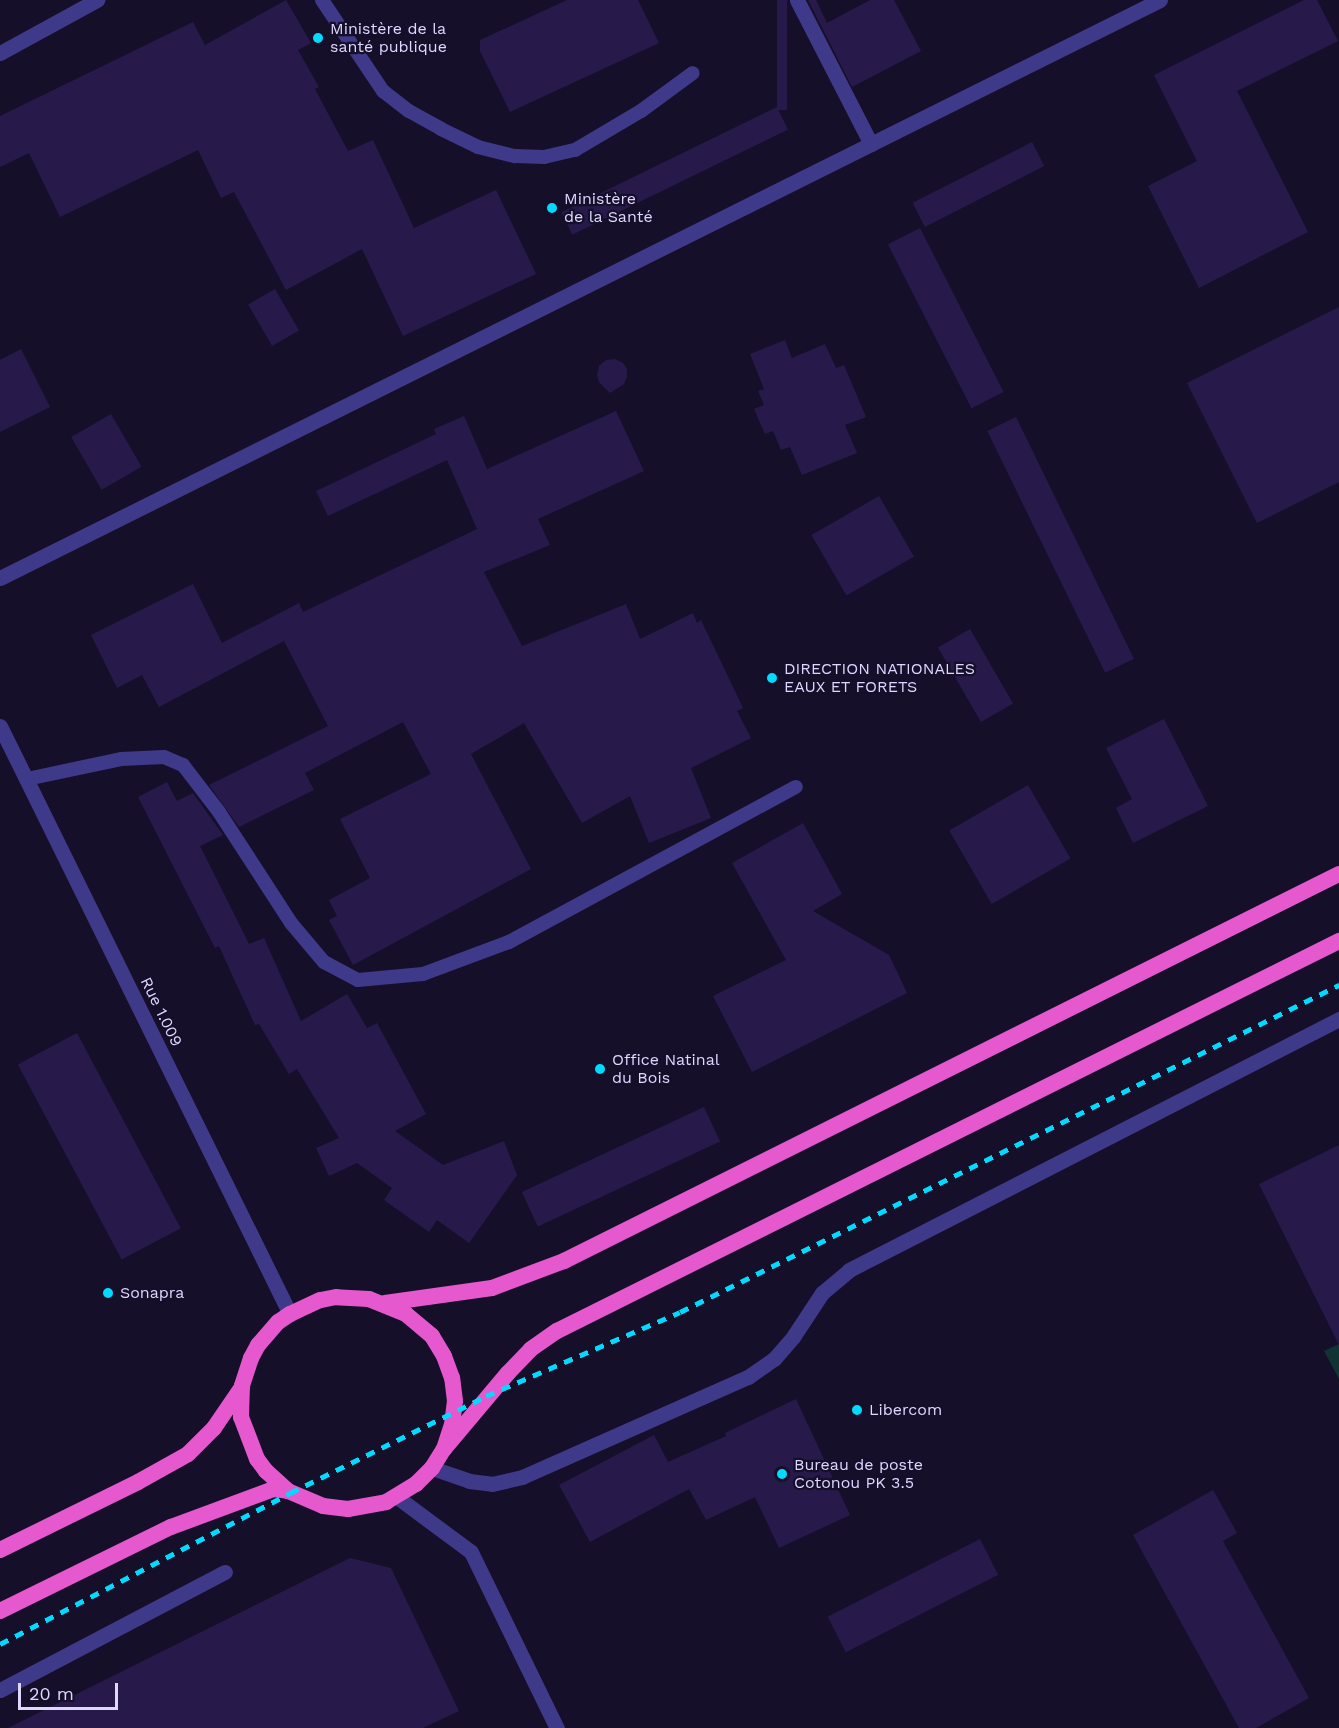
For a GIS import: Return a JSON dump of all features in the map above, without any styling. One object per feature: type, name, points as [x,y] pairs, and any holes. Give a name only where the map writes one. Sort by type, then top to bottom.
[{"type":"highway","points":[[0,1550],[138,1482],[188,1454],[214,1428],[242,1386],[258,1345],[278,1322],[304,1306],[336,1297],[353,1297],[385,1303],[492,1288],[564,1261],[1339,874]]},
{"type":"highway","points":[[242,1386],[242,1416],[250,1445],[266,1471],[288,1491],[312,1503],[336,1509],[361,1508],[397,1497],[416,1484],[432,1468],[444,1449],[486,1396],[515,1365],[531,1349],[556,1331],[1339,941]]},
{"type":"highway","points":[[385,1303],[415,1320],[432,1336],[444,1356],[452,1378],[454,1401],[452,1425],[444,1449]]},
{"type":"highway","points":[[0,1611],[171,1527],[229,1504],[274,1490],[288,1491]]},
{"type":"street","points":[[0,53],[97,0]]},
{"type":"street","points":[[797,0],[871,144]]},
{"type":"street","points":[[0,578],[1160,0]]},
{"type":"street","name":"Rue 1.009","points":[[0,726],[290,1314]]},
{"type":"street","points":[[432,1468],[469,1480],[492,1484],[522,1478],[748,1377],[774,1359],[793,1337],[822,1293],[849,1270],[1166,1105],[1339,1019]]},
{"type":"street","points":[[397,1497],[471,1552],[558,1728]]},
{"type":"street","points":[[0,1690],[225,1572]]},
{"type":"lane","points":[[322,0],[382,91],[409,111],[441,129],[478,147],[515,156],[544,157],[575,150],[641,111],[693,73]]},
{"type":"lane","points":[[27,780],[121,759],[164,757],[183,765],[219,812],[291,923],[324,962],[358,980],[423,974],[509,942],[796,787]]},
{"type":"green space","points":[[1339,1344],[1339,1379],[1324,1351]]},
{"type":"building","points":[[286,0],[311,43],[298,50],[319,87],[315,89],[348,151],[373,140],[414,228],[496,190],[536,274],[403,336],[362,249],[286,290],[234,192],[221,198],[198,150],[60,217],[29,153],[0,167],[0,116],[193,22],[205,45]]},
{"type":"building","points":[[567,0],[638,0],[659,43],[510,112],[480,51],[480,40]]},
{"type":"building","points":[[777,0],[787,0],[787,110],[777,110]]},
{"type":"building","points":[[808,0],[816,0],[827,23],[870,0],[894,0],[921,51],[852,87]]},
{"type":"building","points":[[1304,0],[1317,0],[1338,41],[1237,91],[1308,232],[1199,288],[1148,186],[1197,161],[1154,75]]},
{"type":"building","points":[[777,107],[788,129],[572,235],[561,212]]},
{"type":"building","points":[[1032,142],[1044,166],[925,227],[913,203]]},
{"type":"building","points":[[920,228],[1004,392],[971,408],[888,244]]},
{"type":"building","points":[[275,289],[299,331],[272,346],[248,304]]},
{"type":"building","points":[[1339,307],[1339,482],[1257,523],[1187,383]]},
{"type":"building","points":[[785,340],[792,358],[825,344],[836,368],[844,365],[866,417],[845,425],[857,453],[802,475],[790,447],[781,450],[773,431],[765,434],[754,409],[764,405],[758,391],[764,389],[750,354]]},
{"type":"building","points":[[21,349],[50,407],[0,432],[0,360]]},
{"type":"building","points":[[615,359],[623,363],[627,369],[627,377],[624,384],[610,393],[599,382],[597,375],[599,366],[606,360]]},
{"type":"building","points":[[616,411],[644,471],[538,519],[550,545],[484,572],[522,646],[626,604],[640,639],[693,613],[697,623],[701,620],[743,708],[737,711],[751,738],[691,768],[711,818],[649,843],[630,796],[582,823],[524,723],[471,754],[531,869],[353,965],[329,920],[337,916],[329,900],[370,878],[340,819],[431,774],[403,722],[305,773],[314,790],[239,827],[209,785],[328,726],[284,641],[159,707],[142,675],[117,688],[91,635],[193,584],[222,643],[299,603],[303,612],[477,529],[447,460],[328,516],[316,491],[436,434],[434,429],[464,416],[487,469]]},
{"type":"building","points":[[111,414],[142,467],[102,490],[71,437]]},
{"type":"building","points":[[1016,417],[1134,659],[1105,673],[987,431]]},
{"type":"building","points":[[879,496],[914,557],[846,596],[811,535]]},
{"type":"building","points":[[970,629],[1013,703],[981,722],[938,648]]},
{"type":"building","points":[[1164,719],[1208,806],[1133,843],[1116,808],[1132,799],[1106,748]]},
{"type":"building","points":[[167,782],[177,801],[193,793],[223,835],[200,846],[249,944],[264,938],[301,1021],[347,994],[367,1028],[377,1023],[426,1114],[395,1131],[443,1165],[504,1141],[517,1175],[469,1243],[437,1220],[429,1232],[384,1200],[392,1188],[357,1163],[329,1176],[316,1148],[339,1138],[297,1069],[289,1074],[259,1024],[255,1025],[219,946],[215,948],[138,797]]},
{"type":"building","points":[[1028,785],[1070,859],[992,904],[949,830]]},
{"type":"building","points":[[803,823],[842,894],[813,911],[889,955],[907,993],[752,1072],[713,996],[786,960],[732,863]]},
{"type":"building","points":[[77,1033],[181,1228],[122,1260],[18,1064]]},
{"type":"building","points":[[704,1107],[720,1141],[538,1226],[522,1192]]},
{"type":"building","points":[[1339,1145],[1339,1345],[1259,1184]]},
{"type":"building","points":[[796,1399],[850,1515],[779,1548],[755,1497],[706,1520],[689,1489],[590,1542],[559,1485],[654,1435],[668,1462],[726,1436],[725,1433]]},
{"type":"building","points":[[1213,1490],[1237,1533],[1223,1541],[1309,1698],[1256,1728],[1239,1728],[1133,1535]]},
{"type":"building","points":[[980,1539],[998,1575],[846,1652],[828,1617]]},
{"type":"building","points":[[350,1558],[391,1568],[459,1711],[423,1728],[8,1728]]},
{"type":"railway","points":[[0,1644],[290,1493],[486,1396],[680,1312],[1339,985]]},
{"type":"place","name":"Ministère de la santé publique","points":[[318,38]]},
{"type":"place","name":"Ministère de la Santé","points":[[552,208]]},
{"type":"place","name":"DIRECTION NATIONALES EAUX ET FORETS","points":[[772,678]]},
{"type":"place","name":"Office Natinal du Bois","points":[[600,1069]]},
{"type":"place","name":"Sonapra","points":[[108,1293]]},
{"type":"place","name":"Libercom","points":[[857,1410]]},
{"type":"place","name":"Bureau de poste Cotonou PK 3.5","points":[[782,1474]]}]
